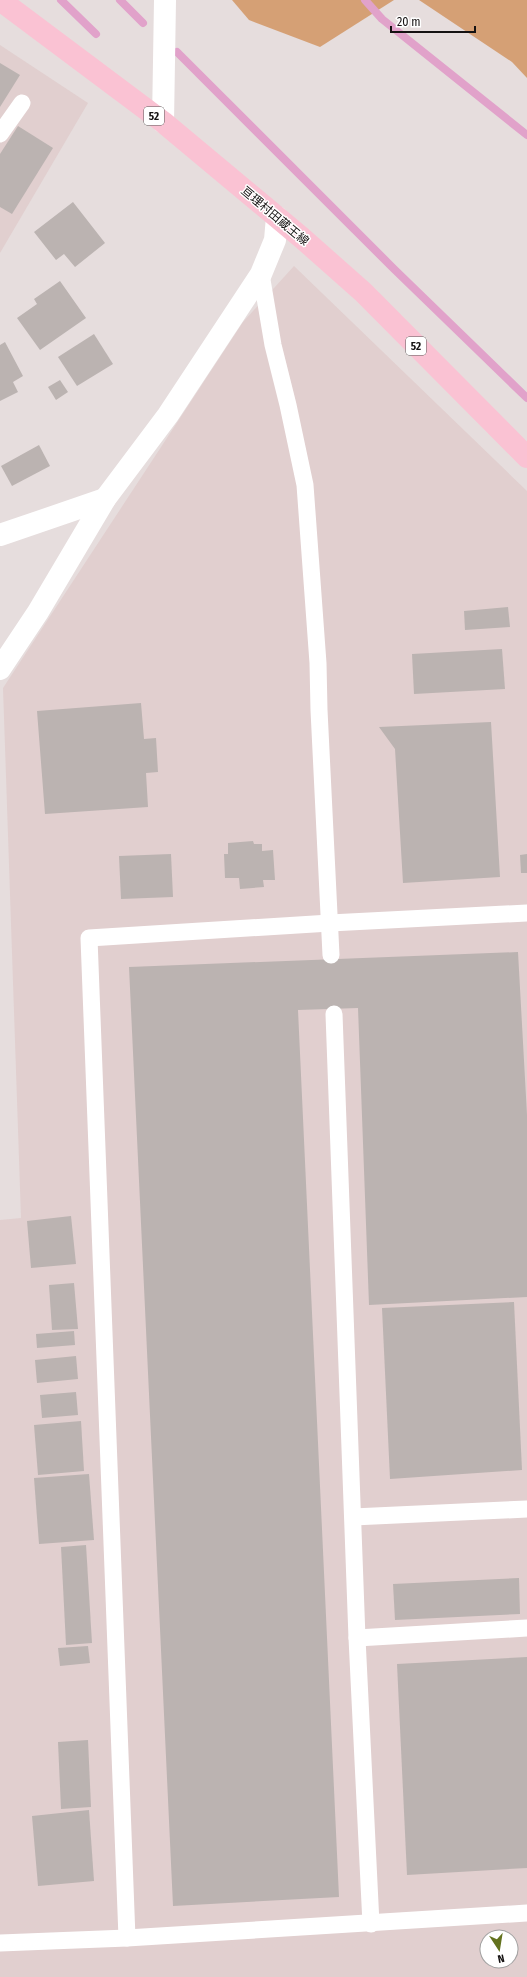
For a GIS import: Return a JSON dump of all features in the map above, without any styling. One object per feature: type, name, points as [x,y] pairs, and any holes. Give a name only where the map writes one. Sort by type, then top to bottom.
[{"type":"main road","name":"亘理村田蔵王線","points":[[0,0],[163,122],[277,217],[363,292],[527,457]]},
{"type":"street","points":[[163,122],[165,0]]},
{"type":"street","points":[[0,669],[38,612],[105,499],[168,414],[261,274],[275,240],[277,217]]},
{"type":"street","points":[[0,535],[105,499]]},
{"type":"lane","points":[[0,134],[22,102]]},
{"type":"lane","points":[[261,274],[273,345],[288,405],[305,485],[318,663],[331,954]]},
{"type":"lane","points":[[127,1938],[89,938],[330,923],[527,913]]},
{"type":"lane","points":[[334,1014],[357,1638],[370,1924]]},
{"type":"lane","points":[[353,1517],[527,1509]]},
{"type":"lane","points":[[357,1638],[527,1628]]},
{"type":"lane","points":[[0,1943],[127,1938],[527,1913]]},
{"type":"shaded area","points":[[232,0],[394,0],[320,47],[249,20]]},
{"type":"shaded area","points":[[419,0],[527,0],[527,78],[512,62]]},
{"type":"shaded area","points":[[0,45],[88,103],[0,253]]},
{"type":"shaded area","points":[[294,266],[527,491],[527,1977],[0,1977],[0,1220],[21,1218],[3,688],[243,322]]},
{"type":"building","points":[[0,63],[20,75],[0,107]]},
{"type":"building","points":[[18,126],[53,148],[12,214],[0,207],[0,154]]},
{"type":"building","points":[[73,202],[105,243],[75,267],[64,254],[56,260],[34,232]]},
{"type":"building","points":[[60,281],[86,318],[40,350],[17,318],[37,304],[34,299]]},
{"type":"building","points":[[94,334],[113,364],[77,386],[58,357]]},
{"type":"building","points":[[5,342],[23,376],[13,382],[18,392],[0,401],[0,345]]},
{"type":"building","points":[[60,380],[68,392],[56,400],[48,387]]},
{"type":"building","points":[[39,445],[50,466],[12,486],[1,466]]},
{"type":"building","points":[[508,607],[510,627],[465,630],[464,611]]},
{"type":"building","points":[[502,649],[505,689],[414,694],[412,654]]},
{"type":"building","points":[[141,703],[144,739],[156,738],[158,772],[146,773],[148,807],[45,814],[37,711]]},
{"type":"building","points":[[491,722],[500,877],[403,883],[395,749],[379,727]]},
{"type":"building","points":[[253,841],[254,844],[262,844],[262,851],[273,850],[275,880],[263,880],[264,887],[240,889],[239,878],[225,878],[224,854],[228,854],[228,843]]},
{"type":"building","points":[[171,854],[173,897],[121,899],[119,856]]},
{"type":"building","points":[[527,854],[527,873],[521,873],[520,855]]},
{"type":"building","points":[[518,952],[527,1115],[527,1297],[369,1305],[358,1008],[298,1010],[339,1897],[173,1906],[129,967]]},
{"type":"building","points":[[71,1216],[76,1264],[31,1268],[27,1221]]},
{"type":"building","points":[[74,1283],[78,1329],[52,1330],[49,1285]]},
{"type":"building","points":[[514,1302],[522,1470],[390,1479],[382,1308]]},
{"type":"building","points":[[74,1331],[75,1345],[37,1348],[36,1334]]},
{"type":"building","points":[[76,1356],[78,1379],[37,1383],[35,1360]]},
{"type":"building","points":[[76,1392],[78,1415],[42,1418],[40,1395]]},
{"type":"building","points":[[81,1421],[84,1471],[38,1475],[34,1425]]},
{"type":"building","points":[[89,1474],[94,1540],[39,1544],[34,1478]]},
{"type":"building","points":[[86,1545],[92,1643],[66,1645],[61,1547]]},
{"type":"building","points":[[519,1578],[520,1614],[395,1620],[393,1584]]},
{"type":"building","points":[[88,1646],[90,1663],[60,1666],[58,1648]]},
{"type":"building","points":[[527,1657],[527,1868],[407,1875],[397,1664]]},
{"type":"building","points":[[88,1740],[91,1807],[61,1809],[58,1742]]},
{"type":"building","points":[[89,1810],[94,1881],[38,1886],[32,1816]]},
{"type":"waterway","points":[[61,0],[96,34]]},
{"type":"waterway","points":[[120,0],[143,23]]},
{"type":"waterway","points":[[365,0],[382,19],[527,135]]},
{"type":"waterway","points":[[177,52],[394,269],[527,398]]}]
